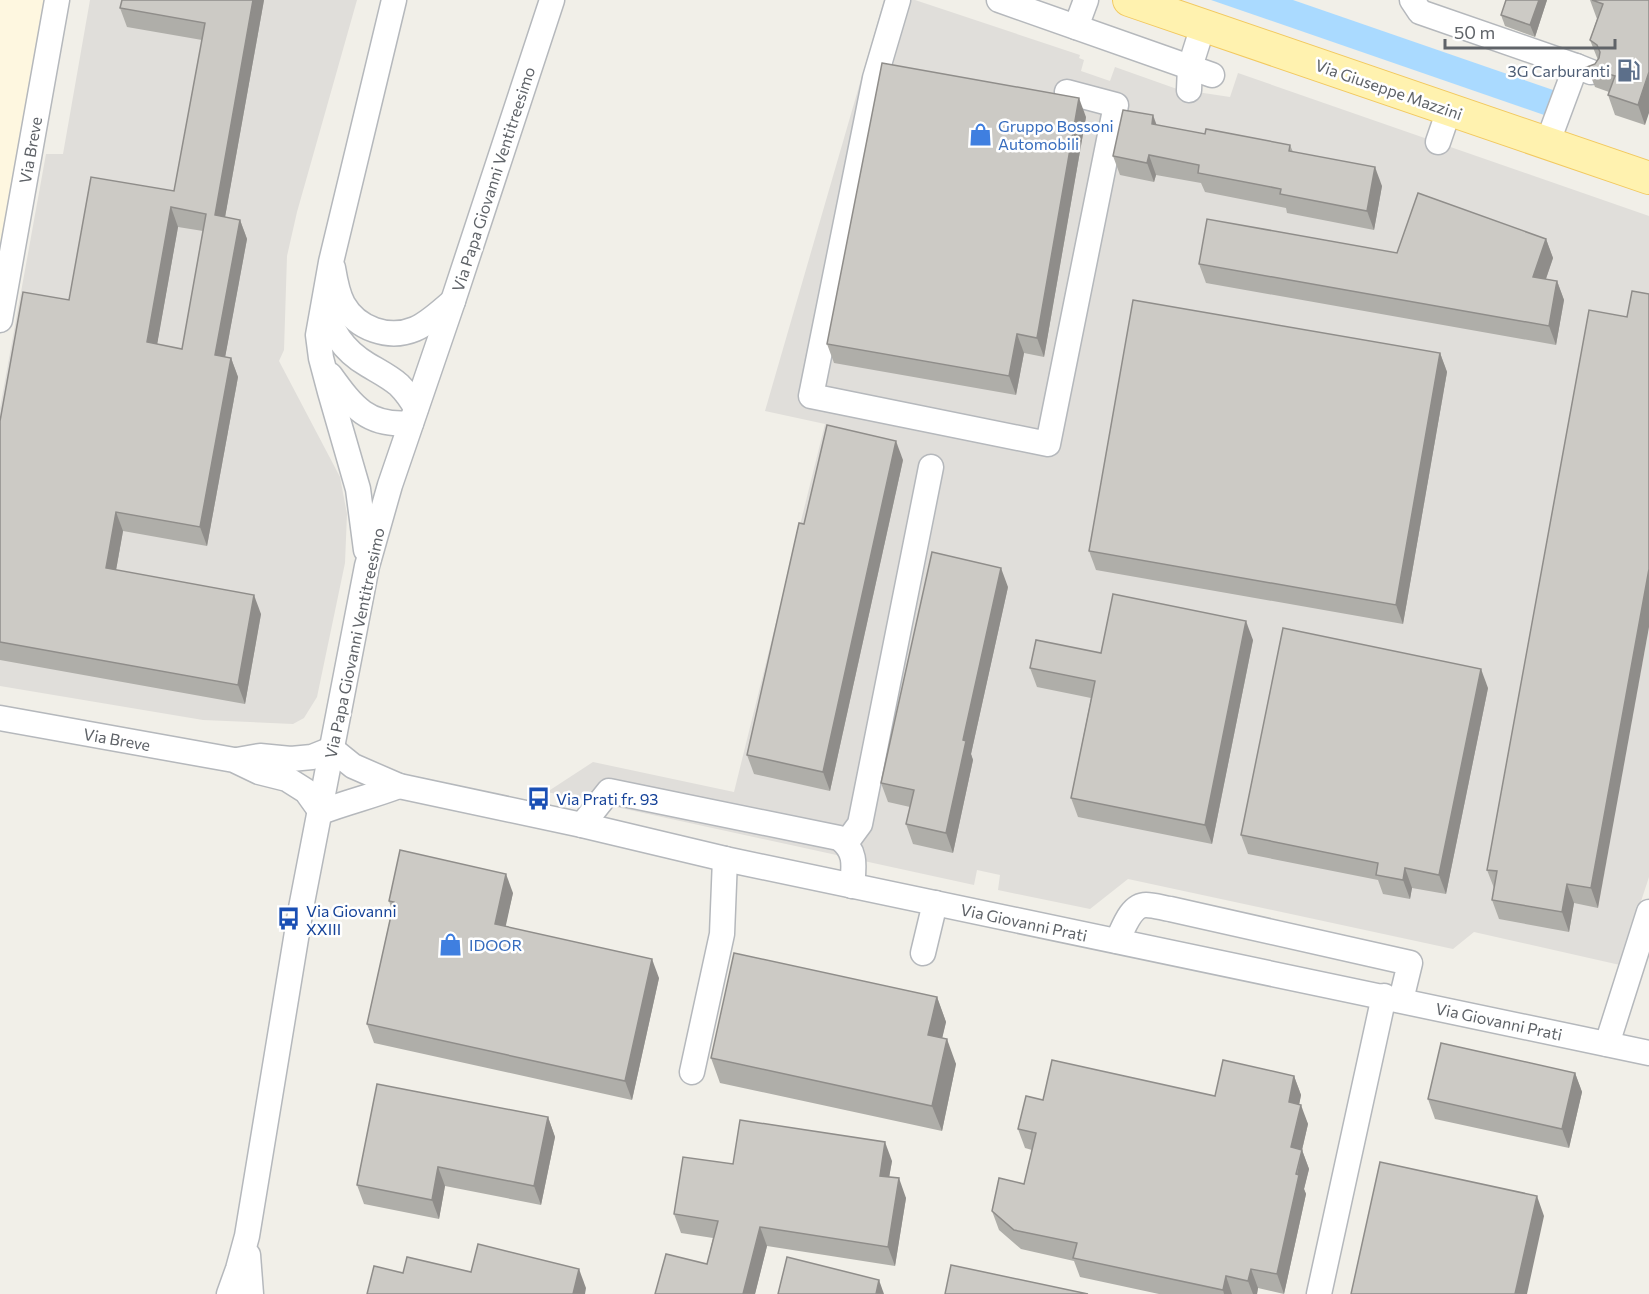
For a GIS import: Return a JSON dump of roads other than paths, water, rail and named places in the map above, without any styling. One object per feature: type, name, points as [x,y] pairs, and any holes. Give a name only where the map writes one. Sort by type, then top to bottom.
[{"type":"main road","name":"Via Giuseppe Mazzini","points":[[1129,0],[1649,178]]},
{"type":"street","name":"Via Breve","points":[[1,307],[57,0]]},
{"type":"street","points":[[367,566],[358,489],[321,358],[318,335],[331,262],[394,0]]},
{"type":"street","name":"Via Papa Giovanni Ventitreesimo","points":[[229,1294],[247,1236],[301,908],[367,566],[390,485],[552,0]]},
{"type":"street","points":[[898,0],[891,46],[875,78],[811,396],[1048,444],[1116,105],[1067,92]]},
{"type":"street","points":[[999,0],[1076,27],[1197,78],[1203,26]]},
{"type":"street","points":[[1076,27],[1086,0]]},
{"type":"street","points":[[1412,0],[1420,12],[1585,70],[1547,144]]},
{"type":"street","points":[[1438,142],[1449,110]]},
{"type":"street","points":[[331,262],[342,303],[350,315],[361,324],[374,330],[395,333],[416,329],[453,302]]},
{"type":"street","points":[[324,296],[332,328],[341,343],[352,355],[398,384],[413,415],[386,423],[363,414],[325,368]]},
{"type":"street","points":[[846,843],[860,824],[931,467]]},
{"type":"street","name":"Via Breve","points":[[0,718],[234,760]]},
{"type":"street","points":[[234,760],[260,756],[291,759],[312,757],[332,749]]},
{"type":"street","name":"Via Giovanni Prati","points":[[332,749],[353,766],[399,786],[582,825],[725,859],[1649,1053]]},
{"type":"street","points":[[234,760],[259,772],[287,779],[306,791],[321,812],[399,786]]},
{"type":"street","points":[[582,825],[609,790],[839,838],[846,843],[855,860],[852,886]]},
{"type":"street","points":[[692,1072],[722,934],[725,859]]},
{"type":"street","points":[[923,953],[935,903]]},
{"type":"street","points":[[1117,941],[1132,913],[1140,906],[1147,905],[1410,963],[1392,998],[1319,1294]]},
{"type":"street","points":[[1607,1044],[1649,912]]},
{"type":"street","name":"Via Papa Giovanni Ventitreesimo","points":[[247,1236],[251,1294]]},
{"type":"water","points":[[1211,0],[1293,0],[1556,91],[1547,116]]},
{"type":"place","name":"3G Carburanti","points":[[1628,70]]},
{"type":"place","name":"Gruppo Bossoni Automobili","points":[[980,134]]},
{"type":"place","name":"Via Prati fr. 93","points":[[538,798]]},
{"type":"place","name":"Via Giovanni XXIII","points":[[288,919]]},
{"type":"place","name":"IDOOR","points":[[451,944]]}]
